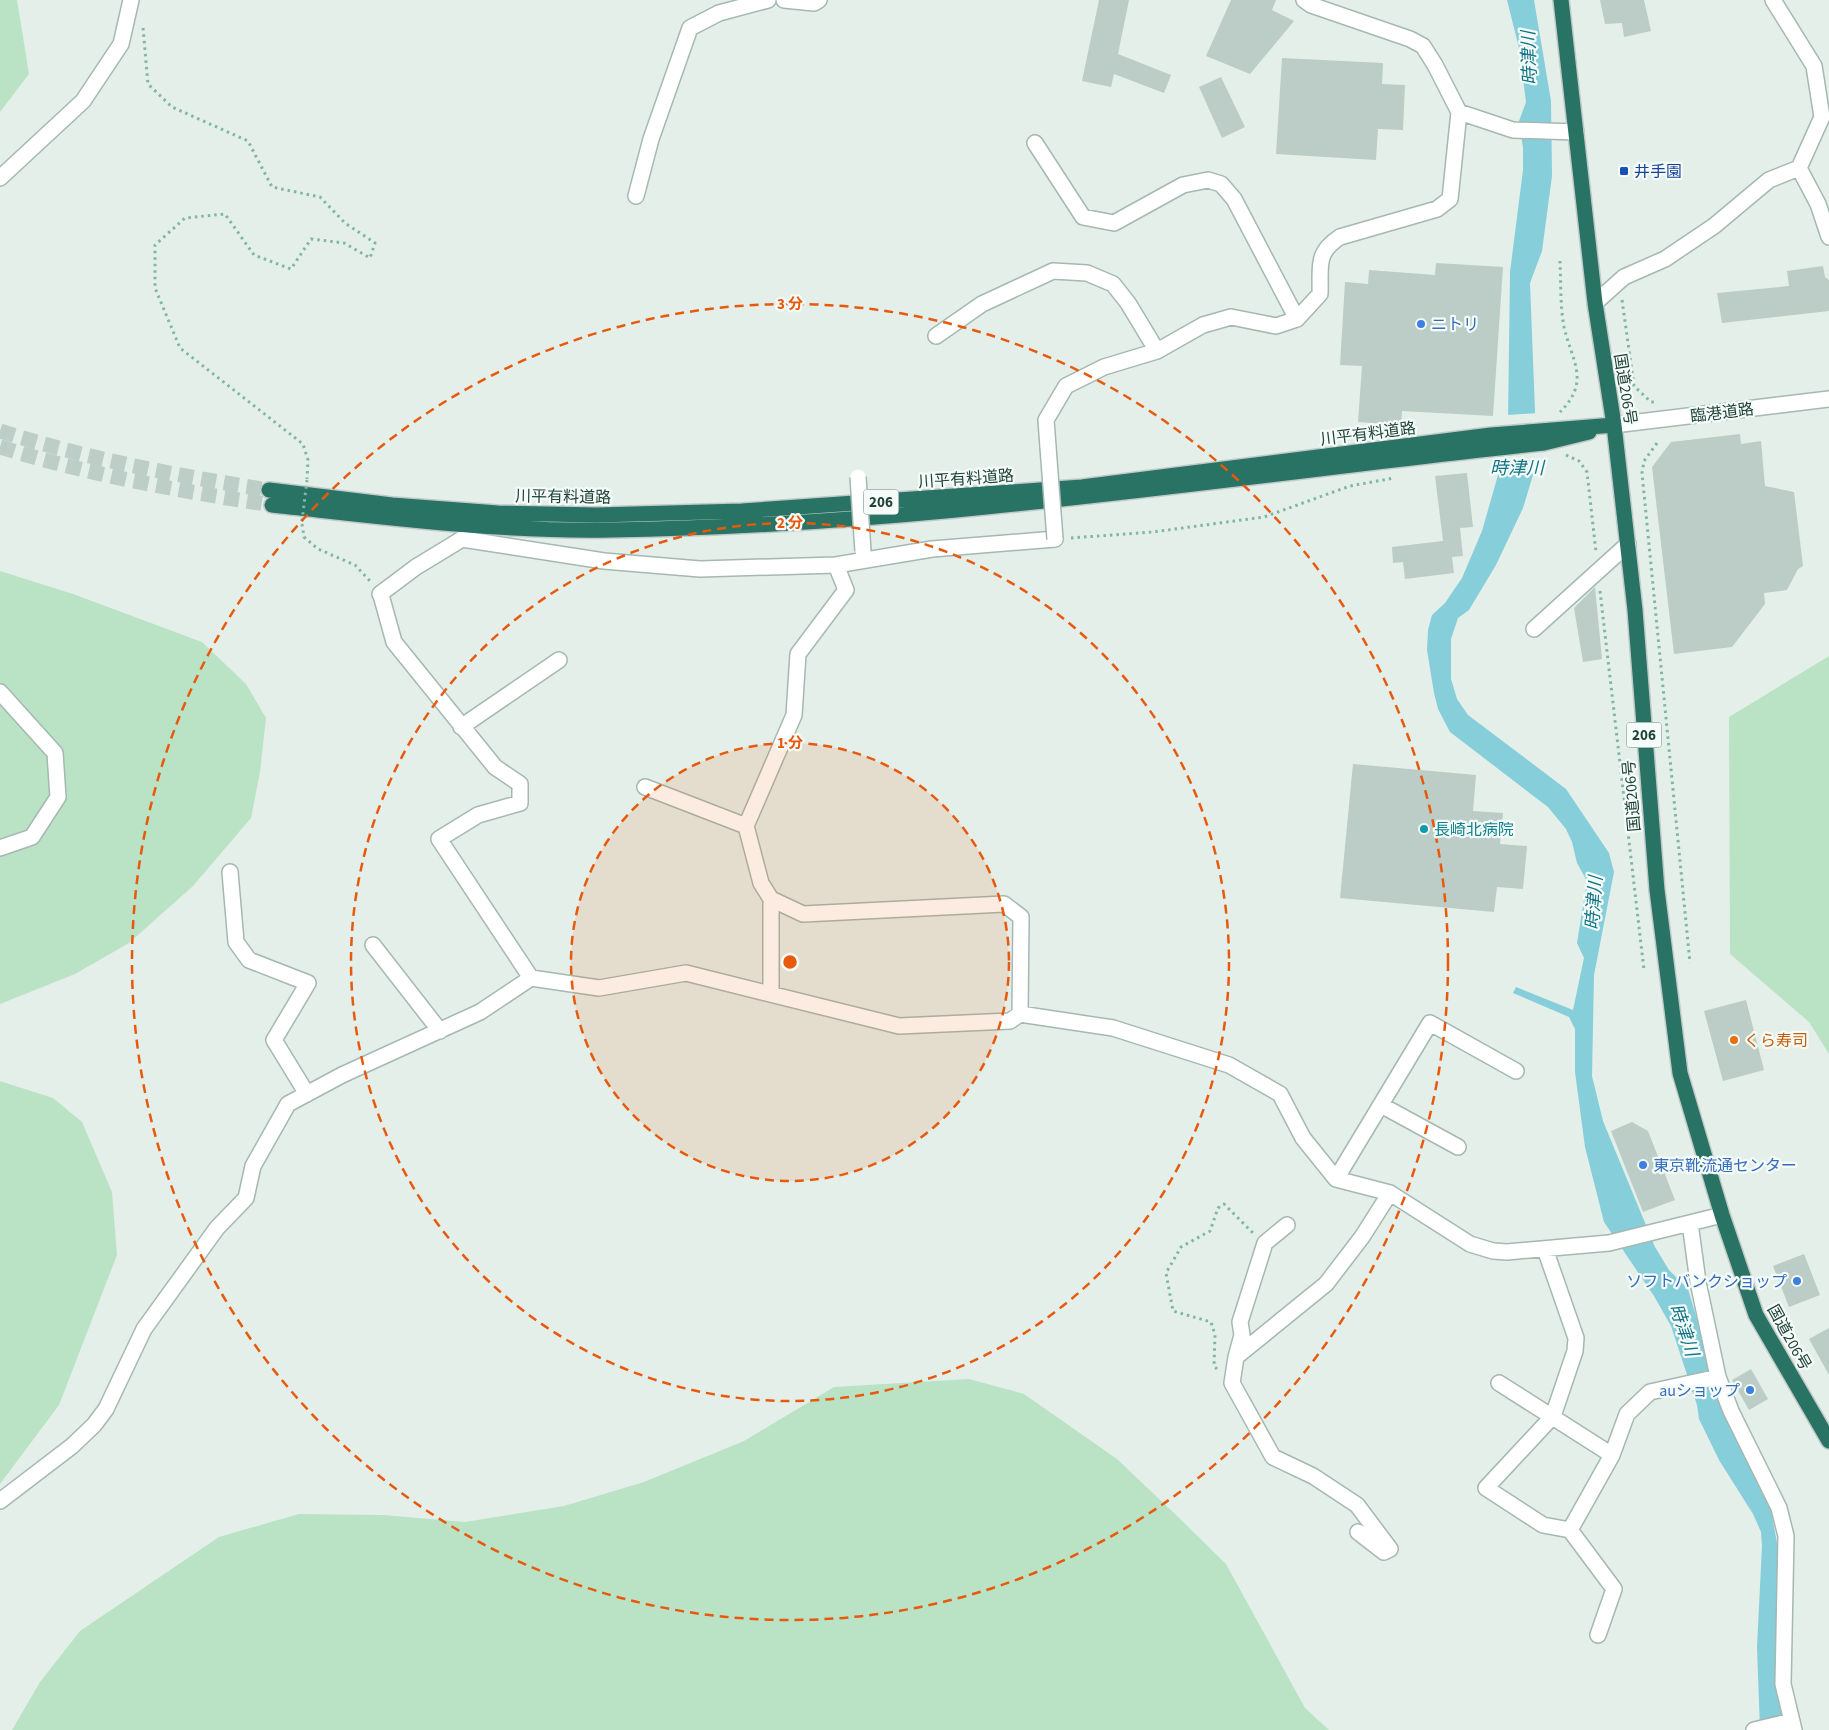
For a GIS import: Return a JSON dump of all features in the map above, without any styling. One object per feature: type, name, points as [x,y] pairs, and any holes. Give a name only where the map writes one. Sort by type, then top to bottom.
[{"type":"highway","name":"国道206号","points":[[1561,0],[1595,303],[1614,425],[1628,544],[1657,890],[1680,1073],[1722,1215],[1756,1315],[1829,1441]]},
{"type":"highway","name":"川平有料道路","points":[[270,498],[498,513],[597,515],[742,511],[1082,487],[1544,437],[1614,425]]},
{"type":"street","points":[[0,178],[83,101],[121,44],[131,0]]},
{"type":"street","points":[[636,196],[650,139],[690,28],[719,12],[768,0]]},
{"type":"street","points":[[784,0],[814,3],[819,0]]},
{"type":"street","points":[[531,978],[438,839],[478,815],[520,803],[520,784],[495,767],[394,642],[381,594],[416,567],[462,539],[604,561],[700,569],[836,565],[932,549],[1055,539],[1046,420],[1066,386],[1104,367],[1157,351],[1203,325],[1231,317],[1276,326],[1297,319],[1320,294],[1321,258],[1327,245],[1340,237],[1437,209],[1450,199],[1459,112],[1423,46],[1410,39],[1311,5],[1304,0]]},
{"type":"street","points":[[1595,303],[1624,277],[1665,259],[1714,226],[1769,180],[1799,168],[1822,117],[1814,66],[1773,0]]},
{"type":"street","points":[[1459,112],[1513,130],[1576,132]]},
{"type":"street","points":[[1035,143],[1083,217],[1114,223],[1183,185],[1208,180],[1221,184],[1234,199],[1297,319]]},
{"type":"street","points":[[1799,168],[1818,204],[1829,237]]},
{"type":"street","points":[[936,336],[982,304],[1052,271],[1087,273],[1113,284],[1128,303],[1157,351]]},
{"type":"street","name":"臨港道路","points":[[1614,425],[1829,399]]},
{"type":"street","points":[[858,477],[863,551]]},
{"type":"street","points":[[1534,629],[1628,544]]},
{"type":"street","points":[[771,994],[771,899],[761,883],[746,826],[794,715],[798,654],[846,590],[836,565]]},
{"type":"street","points":[[461,727],[559,660]]},
{"type":"street","points":[[0,692],[55,753],[58,797],[32,838],[0,848]]},
{"type":"street","points":[[645,787],[746,826]]},
{"type":"street","points":[[230,872],[236,942],[249,960],[308,983],[274,1040],[307,1094]]},
{"type":"street","points":[[771,899],[803,914],[1004,904],[1021,917],[1020,1014]]},
{"type":"street","points":[[373,945],[440,1031]]},
{"type":"street","points":[[0,1501],[72,1446],[94,1426],[106,1409],[144,1329],[217,1228],[246,1198],[253,1166],[288,1104],[342,1075],[480,1012],[531,978],[599,988],[686,973],[899,1026],[1010,1022],[1020,1014],[1113,1028],[1230,1065],[1280,1094],[1303,1138],[1336,1179],[1390,1193],[1470,1244],[1493,1251],[1507,1252],[1609,1243],[1722,1215]]},
{"type":"street","points":[[1336,1179],[1430,1023],[1516,1071]]},
{"type":"street","points":[[1381,1105],[1458,1148]]},
{"type":"street","points":[[1236,1358],[1326,1284],[1362,1237],[1390,1193]]},
{"type":"street","points":[[1690,1223],[1698,1282],[1718,1377],[1731,1411],[1779,1508],[1786,1536],[1783,1684],[1791,1724],[1754,1730]]},
{"type":"street","points":[[1287,1225],[1265,1243],[1240,1322],[1242,1335],[1232,1383],[1273,1456],[1313,1476],[1357,1505],[1390,1549],[1384,1552],[1358,1532]]},
{"type":"street","points":[[1545,1249],[1576,1338],[1575,1351],[1553,1416],[1486,1488],[1543,1525],[1570,1530],[1614,1589],[1598,1634]]},
{"type":"street","points":[[1570,1530],[1612,1455],[1627,1414],[1650,1392],[1718,1377]]},
{"type":"street","points":[[1499,1383],[1612,1455]]},
{"type":"path","points":[[143,20],[148,84],[172,107],[248,140],[272,187],[320,197],[345,223],[375,243],[370,258],[344,243],[311,239],[291,269],[254,255],[225,214],[185,218],[155,244],[155,288],[180,348],[303,444],[308,460],[302,521],[304,537],[318,550],[355,564],[381,594]]},
{"type":"path","points":[[1554,414],[1560,413],[1576,392],[1576,360],[1564,327],[1560,261]]},
{"type":"path","points":[[1621,290],[1634,386],[1650,402],[1662,403]]},
{"type":"path","points":[[1657,443],[1644,461],[1642,473],[1690,963]]},
{"type":"path","points":[[1558,454],[1579,461],[1587,472],[1644,970]]},
{"type":"path","points":[[1089,537],[1153,532],[1264,517],[1350,486],[1383,481]]},
{"type":"path","points":[[1232,1383],[1214,1366],[1215,1335],[1211,1322],[1173,1311],[1166,1274],[1181,1248],[1210,1231],[1218,1208],[1224,1204],[1265,1243]]},
{"type":"green space","points":[[0,0],[17,0],[29,74],[0,112]]},
{"type":"green space","points":[[0,571],[73,594],[202,642],[246,684],[266,718],[260,772],[251,818],[193,886],[129,943],[75,974],[0,1004]]},
{"type":"green space","points":[[1829,656],[1829,1054],[1809,1022],[1730,954],[1729,717]]},
{"type":"green space","points":[[0,1081],[53,1098],[82,1122],[112,1192],[117,1255],[59,1405],[0,1484]]},
{"type":"green space","points":[[969,1379],[1024,1394],[1117,1459],[1176,1515],[1226,1564],[1305,1708],[1329,1730],[12,1730],[40,1682],[80,1631],[219,1537],[299,1514],[383,1515],[465,1522],[564,1506],[644,1482],[744,1441],[834,1387]]},
{"type":"water","name":"時津川","points":[[1507,0],[1534,0],[1551,101],[1552,176],[1542,251],[1530,283],[1537,462],[1523,508],[1496,565],[1469,610],[1458,618],[1451,639],[1451,679],[1457,699],[1468,715],[1566,789],[1609,853],[1614,872],[1594,975],[1592,1076],[1603,1121],[1655,1247],[1669,1270],[1688,1289],[1725,1414],[1771,1511],[1777,1543],[1780,1693],[1786,1730],[1760,1730],[1757,1647],[1761,1532],[1753,1514],[1719,1460],[1699,1419],[1697,1405],[1671,1326],[1654,1296],[1604,1222],[1585,1147],[1575,1072],[1575,1029],[1569,1017],[1513,993],[1516,987],[1573,1010],[1584,958],[1577,943],[1587,881],[1577,863],[1572,842],[1566,829],[1548,807],[1450,732],[1438,709],[1427,650],[1428,630],[1432,615],[1445,603],[1462,578],[1482,531],[1498,475],[1508,421],[1510,272],[1523,170],[1523,148],[1519,121],[1526,102],[1519,48]]},
{"type":"pier","points":[[1538,413],[1539,459],[1496,464],[1506,415]]},
{"type":"building","points":[[1099,0],[1129,0],[1118,54],[1171,75],[1164,93],[1114,74],[1111,87],[1082,81]]},
{"type":"building","points":[[1231,0],[1276,0],[1272,10],[1294,21],[1250,74],[1206,56]]},
{"type":"building","points":[[1600,0],[1644,0],[1651,31],[1624,37],[1622,23],[1605,24]]},
{"type":"building","points":[[1282,58],[1383,63],[1382,84],[1405,85],[1403,130],[1378,129],[1376,160],[1276,154]]},
{"type":"building","points":[[1221,77],[1245,127],[1222,138],[1199,87]]},
{"type":"building","name":"ニトリ","points":[[1436,263],[1503,267],[1493,416],[1402,411],[1401,425],[1358,422],[1362,366],[1340,365],[1345,282],[1368,284],[1369,270],[1435,275]]},
{"type":"building","points":[[1823,266],[1825,277],[1829,280],[1829,311],[1722,323],[1717,293],[1789,286],[1787,271]]},
{"type":"building","points":[[1740,434],[1741,444],[1761,441],[1765,486],[1794,492],[1803,566],[1798,569],[1787,590],[1764,593],[1765,604],[1732,647],[1674,654],[1652,467],[1671,442]]},
{"type":"building","points":[[1467,473],[1473,527],[1460,528],[1463,556],[1452,557],[1454,573],[1405,579],[1403,562],[1393,563],[1392,547],[1443,541],[1435,476]]},
{"type":"building","points":[[1595,587],[1602,659],[1583,662],[1574,608]]},
{"type":"building","name":"長崎北病院","points":[[1353,764],[1476,775],[1473,811],[1503,813],[1500,844],[1527,846],[1523,889],[1497,887],[1494,912],[1340,898]]},
{"type":"building","name":"くら寿司","points":[[1746,1000],[1764,1070],[1723,1081],[1704,1011]]},
{"type":"building","name":"東京靴流通センター","points":[[1632,1122],[1648,1131],[1675,1200],[1643,1212],[1611,1131]]},
{"type":"building","name":"ソフトバンクショップ","points":[[1804,1254],[1820,1295],[1789,1307],[1773,1266]]},
{"type":"building","points":[[1829,1328],[1829,1375],[1809,1339]]},
{"type":"building","name":"auショップ","points":[[1751,1369],[1768,1399],[1749,1410],[1732,1380]]},
{"type":"tunnel","points":[[0,431],[66,450],[133,466],[269,490]]},
{"type":"tunnel","points":[[0,447],[101,474],[272,505]]},
{"type":"place","name":"井手園","points":[[1624,171]]},
{"type":"place","name":"ニトリ","points":[[1421,324]]},
{"type":"place","name":"長崎北病院","points":[[1424,829]]},
{"type":"place","name":"くら寿司","points":[[1734,1040]]},
{"type":"place","name":"東京靴流通センター","points":[[1643,1165]]},
{"type":"place","name":"ソフトバンクショップ","points":[[1797,1281]]},
{"type":"place","name":"auショップ","points":[[1750,1390]]}]
